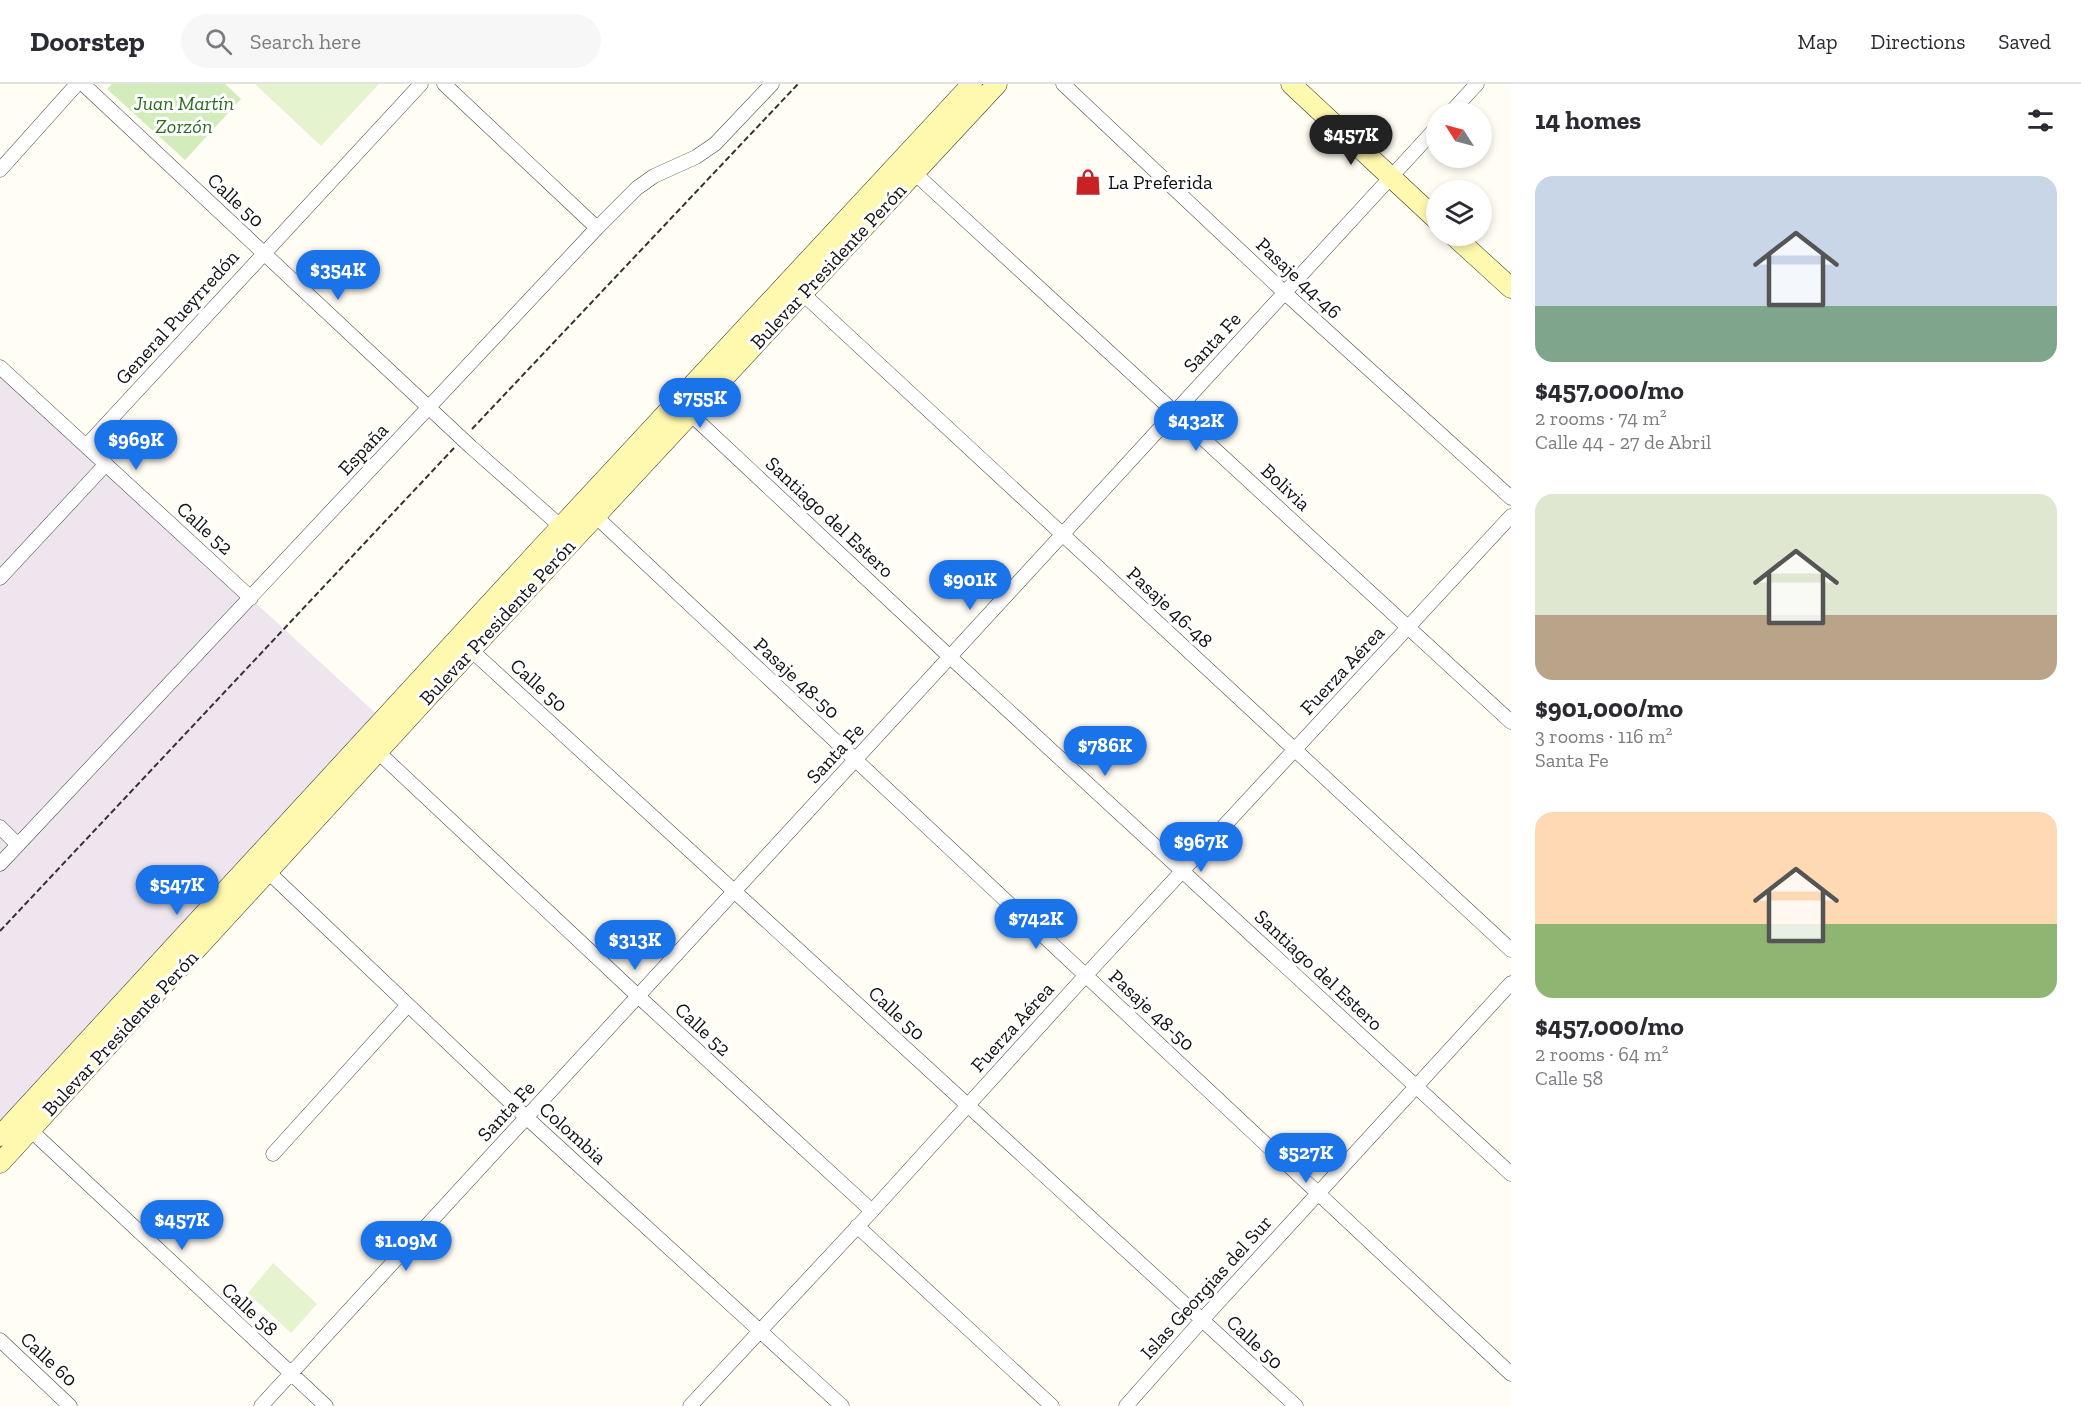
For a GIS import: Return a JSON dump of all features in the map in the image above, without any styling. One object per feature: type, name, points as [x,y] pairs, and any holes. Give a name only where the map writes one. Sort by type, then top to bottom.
[{"type":"main road","name":"Bulevar Presidente Perón","points":[[684,407],[802,293],[908,167],[972,84]]},
{"type":"main road","name":"Bulevar Presidente Perón","points":[[262,866],[363,739],[568,532],[908,167],[998,84]]},
{"type":"main road","points":[[1291,84],[1426,210]]},
{"type":"main road","points":[[1465,246],[1511,288]]},
{"type":"main road","name":"Bulevar Presidente Perón","points":[[0,1163],[24,1124],[262,866],[378,752],[471,650],[568,532]]},
{"type":"main road","name":"Bulevar Presidente Perón","points":[[0,1136],[24,1124]]},
{"type":"street","points":[[0,170],[78,84]]},
{"type":"street","name":"Calle 50","points":[[83,84],[428,407],[568,532]]},
{"type":"street","name":"General Pueyrredón","points":[[86,446],[263,252],[421,84]]},
{"type":"street","points":[[444,84],[597,228]]},
{"type":"street","name":"España","points":[[0,864],[597,228],[637,188],[654,176],[696,157],[715,144],[772,84]]},
{"type":"street","name":"Pasaje 44-46","points":[[1063,84],[1285,292],[1511,498]]},
{"type":"street","points":[[1460,102],[1477,84]]},
{"type":"street","name":"Santa Fe","points":[[261,1406],[1426,139]]},
{"type":"street","name":"Bolivia","points":[[908,167],[1511,722]]},
{"type":"street","name":"Pasaje 46-48","points":[[802,293],[1511,950]]},
{"type":"street","name":"Calle 52","points":[[0,367],[251,598]]},
{"type":"street","name":"Santiago del Estero","points":[[684,407],[949,656],[1511,1174]]},
{"type":"street","points":[[0,578],[106,465]]},
{"type":"street","name":"Pasaje 48-50","points":[[588,510],[1511,1374]]},
{"type":"street","name":"Fuerza Aérea","points":[[690,1406],[1511,516]]},
{"type":"street","name":"Calle 50","points":[[471,650],[1296,1406]]},
{"type":"street","name":"Calle 52","points":[[378,752],[639,997],[872,1211]]},
{"type":"street","points":[[0,827],[18,845]]},
{"type":"street","name":"Colombia","points":[[262,866],[527,1118],[842,1406]]},
{"type":"street","name":"Islas Georgias del Sur","points":[[1126,1406],[1511,983]]},
{"type":"street","points":[[273,1154],[408,1005]]},
{"type":"street","name":"Calle 58","points":[[24,1124],[326,1406]]},
{"type":"street","points":[[857,1226],[1052,1406]]},
{"type":"street","name":"Calle 60","points":[[0,1340],[70,1406]]},
{"type":"path","points":[[0,931],[798,84]]},
{"type":"shaded area","points":[[0,368],[382,719],[0,1132]]},
{"type":"green space","name":"Juan Martín Zorzón","points":[[112,84],[225,84],[241,99],[185,160],[107,89]]},
{"type":"green space","points":[[255,84],[379,84],[321,146]]},
{"type":"green space","points":[[273,1263],[317,1304],[291,1333],[248,1293]]},
{"type":"place","name":"La Preferida","points":[[1088,182]]}]
